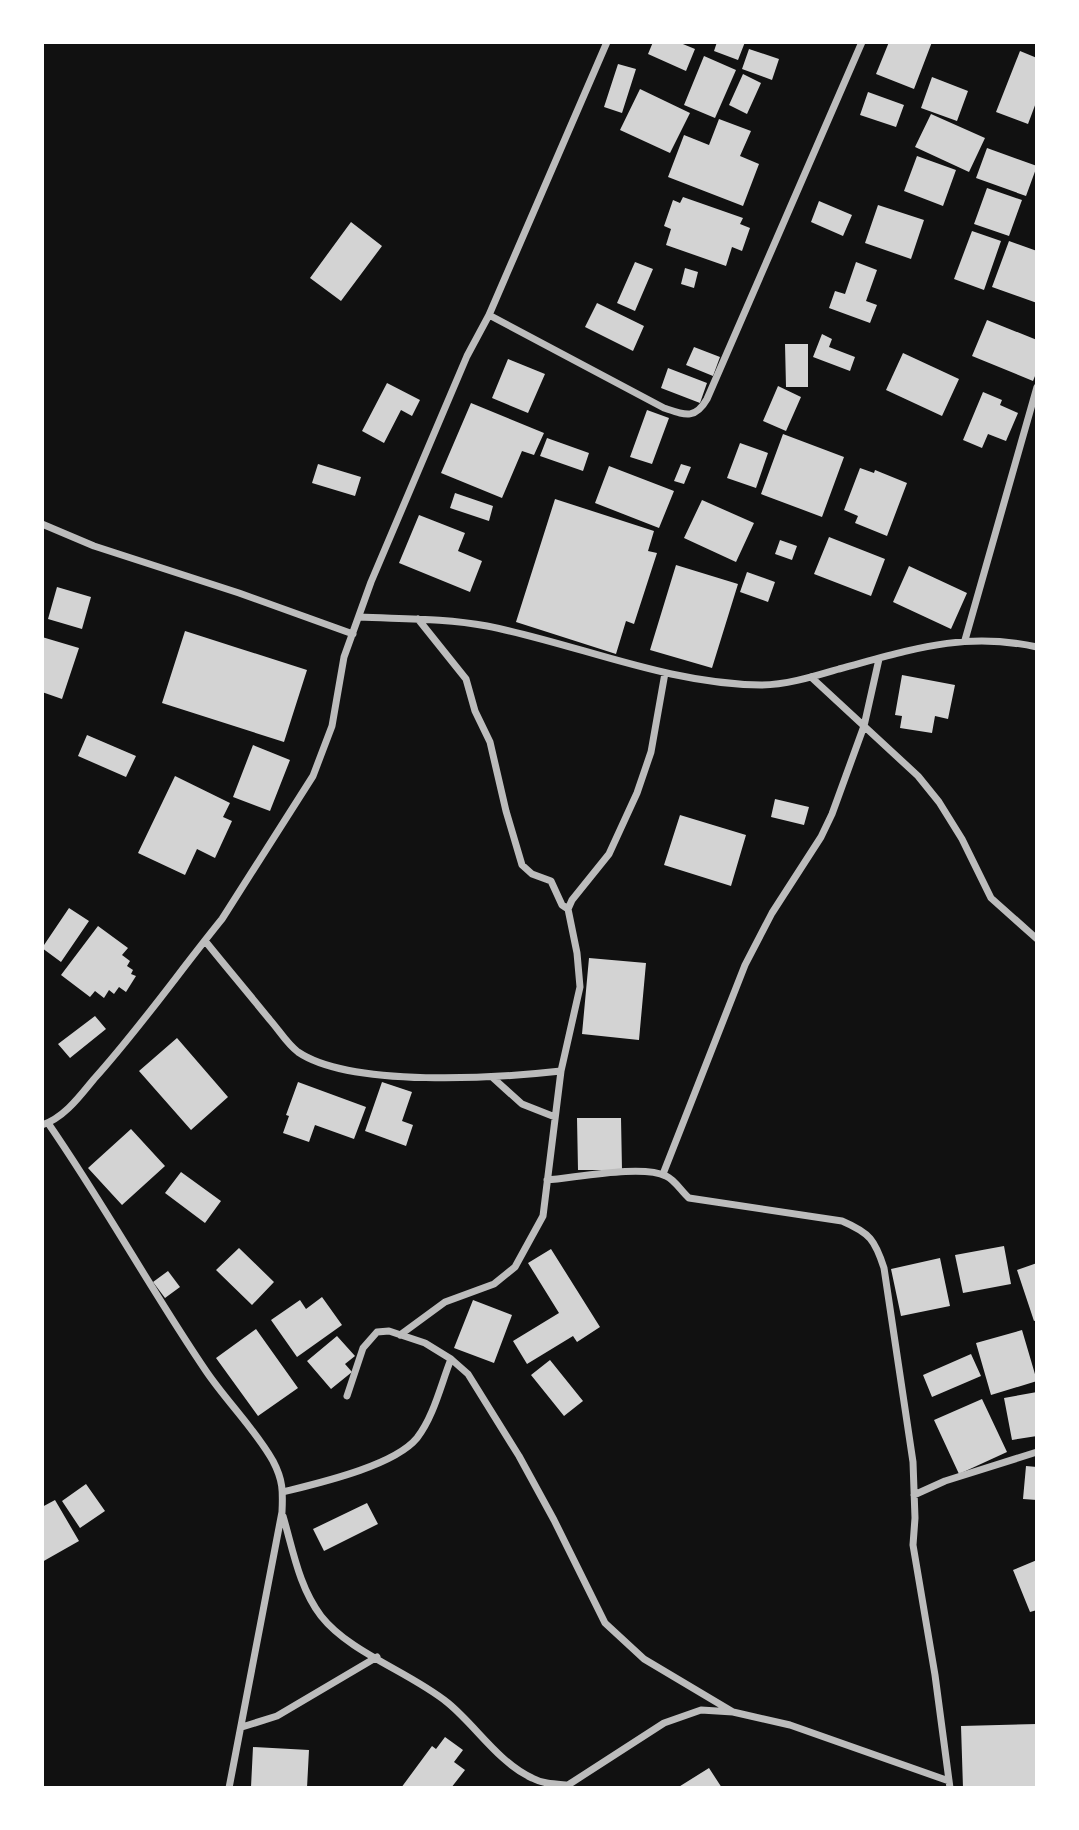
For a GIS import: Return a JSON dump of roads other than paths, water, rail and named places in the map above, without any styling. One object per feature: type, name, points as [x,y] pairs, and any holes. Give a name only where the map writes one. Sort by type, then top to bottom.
[{"type":"street","points":[[229,1788],[282,1512],[284,1485],[272,1460],[206,1371],[120,1236],[90,1183],[45,1124],[69,1108],[117,1054],[206,942],[313,775],[332,726],[344,657],[371,582],[607,42]]},
{"type":"street","points":[[489,315],[664,408],[690,415],[697,413],[707,399],[862,42]]},
{"type":"street","points":[[965,640],[1037,387]]},
{"type":"street","points":[[42,524],[94,546],[239,593],[353,634]]},
{"type":"street","points":[[359,617],[418,619],[485,626],[665,673],[699,680],[763,685],[811,677],[920,648],[965,640],[1009,641],[1037,647]]},
{"type":"street","points":[[418,619],[466,679],[475,710],[490,742],[522,865],[532,874],[554,885],[562,905],[568,909]]},
{"type":"street","points":[[663,1174],[745,965],[772,913],[821,837],[832,814],[864,726],[879,659]]},
{"type":"street","points":[[400,1335],[445,1302],[494,1284],[515,1267],[543,1216],[561,1071],[580,987],[577,953],[568,909],[572,900],[609,854],[637,793],[651,752],[665,673]]},
{"type":"street","points":[[811,677],[918,776],[939,802],[962,839],[991,898],[1037,939]]},
{"type":"street","points":[[206,942],[296,1051],[318,1062],[363,1072],[429,1077],[492,1077],[561,1071]]},
{"type":"street","points":[[492,1077],[522,1104],[555,1117]]},
{"type":"street","points":[[282,1512],[306,1592],[340,1637],[377,1657],[449,1704],[513,1766],[547,1784],[568,1786],[664,1723],[701,1710],[733,1712],[790,1725],[949,1785],[936,1675],[913,1545],[913,1462],[884,1268],[876,1243],[862,1229],[842,1221],[689,1198],[663,1174],[638,1171],[547,1180]]},
{"type":"street","points":[[347,1396],[363,1348],[377,1332],[389,1331],[425,1343],[450,1359],[468,1374],[519,1455],[605,1623],[644,1659],[733,1712]]},
{"type":"street","points":[[283,1492],[338,1477],[407,1450],[428,1420],[450,1359]]},
{"type":"street","points":[[914,1495],[945,1481],[1037,1452]]},
{"type":"street","points":[[242,1727],[277,1716],[377,1657]]}]
